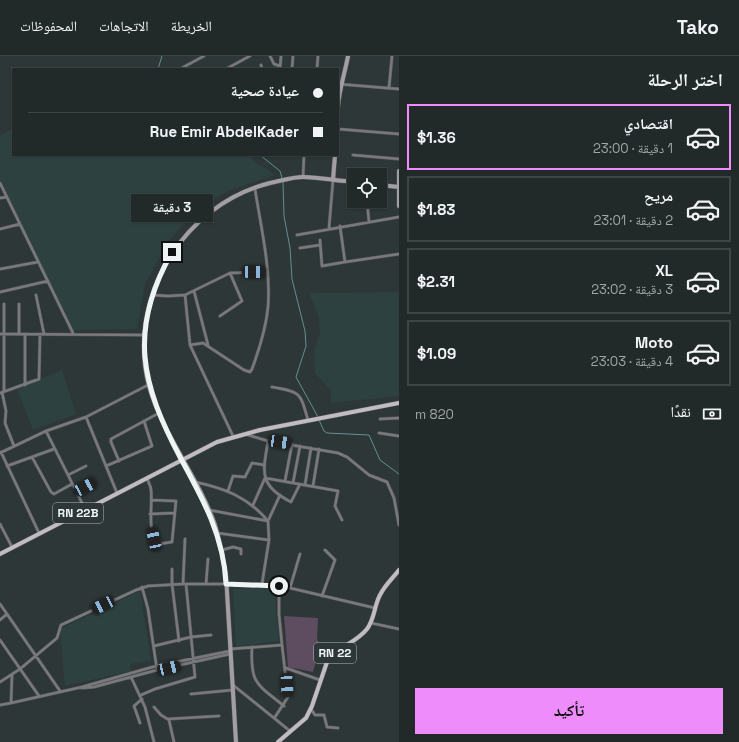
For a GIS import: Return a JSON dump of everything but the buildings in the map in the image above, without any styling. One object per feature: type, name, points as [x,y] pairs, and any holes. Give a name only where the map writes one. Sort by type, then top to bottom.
[{"type":"main road","points":[[339,84],[344,79],[348,56]]},
{"type":"main road","points":[[332,180],[335,156]]},
{"type":"main road","points":[[399,171],[399,206]]},
{"type":"main road","points":[[236,742],[226,584],[222,550],[208,510],[158,414],[149,384],[146,368],[145,334],[152,295],[155,284],[172,252],[194,226],[230,198],[254,188],[294,178],[303,177],[347,181]]},
{"type":"main road","points":[[387,186],[398,187]]},
{"type":"main road","name":"RN 22B","points":[[0,554],[217,442],[233,436],[399,402]]},
{"type":"main road","name":"RN 22","points":[[278,742],[306,718],[311,709],[320,680],[331,656],[356,639],[371,623],[380,595],[399,570]]},
{"type":"street","points":[[182,68],[204,56]]},
{"type":"street","points":[[228,68],[250,56]]},
{"type":"street","points":[[270,56],[274,64],[280,68],[281,56]]},
{"type":"street","points":[[292,68],[293,56]]},
{"type":"street","points":[[317,68],[318,56]]},
{"type":"street","points":[[389,88],[392,56]]},
{"type":"street","points":[[339,84],[399,90]]},
{"type":"street","points":[[339,129],[399,134]]},
{"type":"street","points":[[303,177],[304,156]]},
{"type":"street","points":[[353,156],[399,159]]},
{"type":"street","points":[[328,228],[332,180]]},
{"type":"street","points":[[0,183],[73,333]]},
{"type":"street","points":[[190,344],[199,342],[208,346],[244,370],[250,372],[252,369],[263,332],[268,308],[268,272],[254,188]]},
{"type":"street","points":[[0,198],[7,197]]},
{"type":"street","points":[[368,208],[369,222]]},
{"type":"street","points":[[297,235],[328,228],[399,217]]},
{"type":"street","points":[[0,229],[20,224]]},
{"type":"street","points":[[340,226],[345,262]]},
{"type":"street","points":[[320,240],[322,266],[399,254]]},
{"type":"street","points":[[300,248],[320,245]]},
{"type":"street","points":[[0,269],[38,262]]},
{"type":"street","points":[[152,295],[185,295],[230,273],[268,272]]},
{"type":"street","points":[[220,316],[242,301],[230,273]]},
{"type":"street","points":[[0,292],[48,281]]},
{"type":"street","points":[[194,291],[208,346]]},
{"type":"street","points":[[36,295],[44,334]]},
{"type":"street","points":[[185,295],[190,344],[233,436]]},
{"type":"street","points":[[4,304],[2,334],[2,392],[6,411],[5,423],[14,446]]},
{"type":"street","points":[[19,304],[19,334]]},
{"type":"street","points":[[2,334],[145,334]]},
{"type":"street","points":[[25,334],[25,385]]},
{"type":"street","points":[[2,392],[25,385],[40,378],[40,334]]},
{"type":"street","points":[[39,533],[0,453],[46,431],[86,417],[149,384]]},
{"type":"street","points":[[272,387],[291,390],[299,395],[311,420]]},
{"type":"street","points":[[119,461],[111,439],[158,414]]},
{"type":"street","points":[[86,417],[117,493]]},
{"type":"street","points":[[380,419],[399,418]]},
{"type":"street","points":[[106,466],[152,446],[144,421]]},
{"type":"street","points":[[46,431],[85,509]]},
{"type":"street","points":[[379,433],[399,436]]},
{"type":"street","points":[[244,434],[268,441],[292,444],[344,455],[363,471],[387,482],[394,498],[399,525]]},
{"type":"street","points":[[253,505],[265,478],[264,465],[268,441]]},
{"type":"street","points":[[285,481],[292,444]]},
{"type":"street","points":[[293,483],[300,446]]},
{"type":"street","points":[[305,485],[311,448]]},
{"type":"street","points":[[7,466],[54,449]]},
{"type":"street","points":[[313,486],[319,449]]},
{"type":"street","points":[[32,457],[51,492],[54,494],[72,484]]},
{"type":"street","points":[[228,491],[233,476],[245,477],[251,464],[264,465]]},
{"type":"street","points":[[68,475],[86,466]]},
{"type":"street","points":[[147,478],[151,490],[150,514],[156,542],[170,544],[173,541],[174,513],[176,505],[174,500],[151,500]]},
{"type":"street","points":[[265,478],[338,491],[335,506],[342,520]]},
{"type":"street","points":[[265,478],[280,495],[291,502],[300,484]]},
{"type":"street","points":[[194,481],[228,491],[253,505],[268,521]]},
{"type":"street","points":[[76,492],[94,482]]},
{"type":"street","points":[[262,584],[269,540],[268,521],[280,495]]},
{"type":"street","points":[[208,510],[268,521]]},
{"type":"street","points":[[150,514],[174,513]]},
{"type":"street","points":[[0,524],[12,548]]},
{"type":"street","points":[[217,533],[269,540]]},
{"type":"street","points":[[141,695],[194,677],[194,662],[184,584],[185,539]]},
{"type":"street","points":[[222,550],[233,547],[241,548],[240,554]]},
{"type":"street","points":[[322,596],[335,560],[326,550]]},
{"type":"street","points":[[290,588],[300,554]]},
{"type":"street","points":[[206,584],[208,559]]},
{"type":"street","points":[[172,569],[172,584],[179,641]]},
{"type":"street","points":[[0,682],[37,656],[57,638],[61,625],[142,587],[172,584],[262,584],[290,588],[376,608]]},
{"type":"street","points":[[275,717],[284,706],[288,697],[286,668],[278,607],[279,586]]},
{"type":"street","points":[[142,587],[154,646],[157,670]]},
{"type":"street","points":[[0,604],[60,691]]},
{"type":"street","points":[[0,620],[7,614]]},
{"type":"street","points":[[371,623],[399,629]]},
{"type":"street","points":[[154,646],[191,637],[211,635]]},
{"type":"street","points":[[0,640],[39,696]]},
{"type":"street","points":[[0,705],[60,691],[94,687],[252,647],[282,645]]},
{"type":"street","points":[[252,647],[253,675],[255,682],[284,706]]},
{"type":"street","points":[[82,688],[156,666],[230,652]]},
{"type":"street","points":[[286,668],[320,680]]},
{"type":"street","points":[[131,673],[141,695],[154,742]]},
{"type":"street","points":[[11,703],[12,675]]},
{"type":"street","points":[[233,685],[275,717],[291,732]]},
{"type":"street","points":[[191,694],[233,690]]},
{"type":"street","points":[[140,722],[134,706],[142,699]]},
{"type":"street","points":[[154,706],[161,715],[168,719],[219,716]]},
{"type":"street","points":[[311,709],[316,715],[324,715],[326,727],[338,728]]},
{"type":"street","points":[[168,719],[174,742]]},
{"type":"shaded area","points":[[12,130],[12,156],[251,156],[258,165],[275,175],[230,190],[208,202],[187,220],[168,242],[145,284],[137,329],[72,330],[0,181],[0,136]]},
{"type":"shaded area","points":[[399,292],[399,396],[331,403],[331,391],[315,373],[314,352],[320,333],[319,317],[309,293]]},
{"type":"shaded area","points":[[62,370],[76,414],[33,430],[17,389]]},
{"type":"shaded area","points":[[274,588],[279,641],[236,646],[233,589]]},
{"type":"shaded area","points":[[140,591],[151,661],[130,664],[131,671],[65,686],[60,629]]},
{"type":"shaded area","points":[[284,616],[318,618],[317,638],[320,648],[313,672],[288,667]]},
{"type":"waterway","points":[[158,68],[162,56]]},
{"type":"waterway","points":[[261,156],[280,171],[282,178]]},
{"type":"waterway","points":[[283,182],[284,216],[290,248],[292,279],[305,331],[306,346],[296,377],[318,417]]},
{"type":"waterway","points":[[319,420],[324,431],[327,433],[369,435],[380,460],[399,474]]},
{"type":"route","points":[[172,252],[155,284],[149,303],[145,326],[144,346],[146,368],[158,414],[215,524],[226,574],[226,584],[262,584],[279,586]]}]
